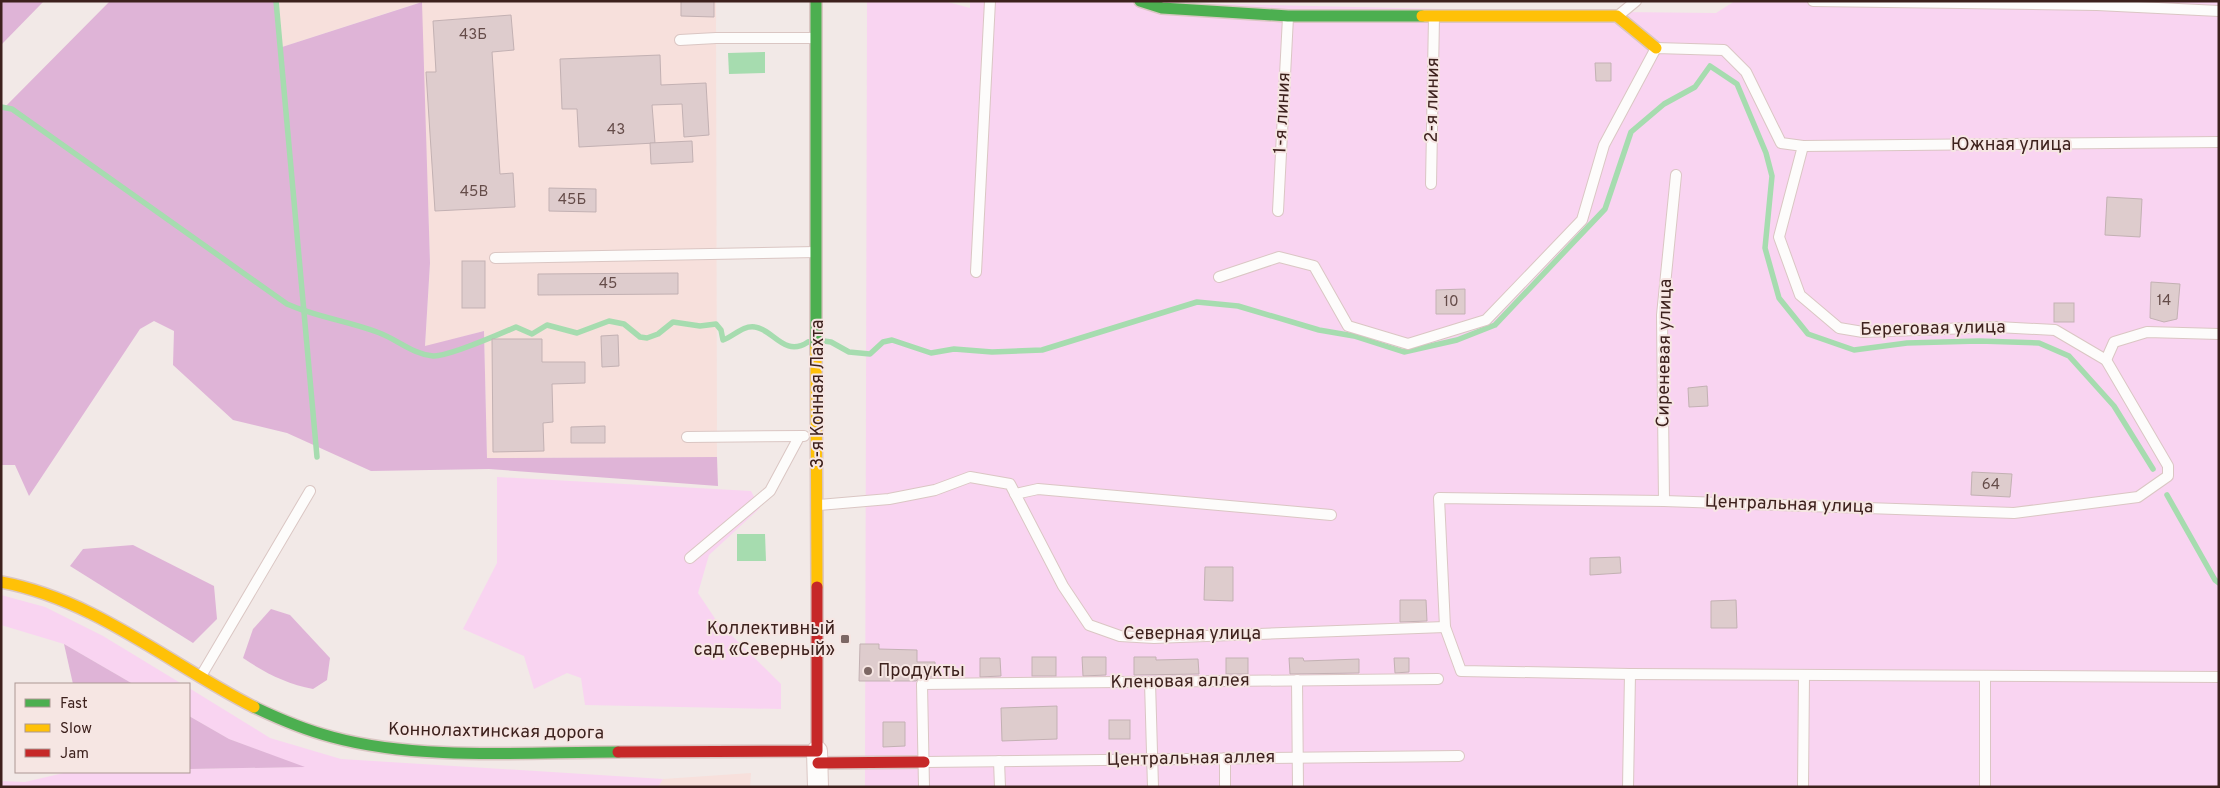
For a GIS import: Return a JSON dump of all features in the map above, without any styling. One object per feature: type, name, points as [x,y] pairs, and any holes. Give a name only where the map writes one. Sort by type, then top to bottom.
[{"type":"main road","name":"3-я Конная Лахта","points":[[816,1],[818,757]]},
{"type":"main road","points":[[1140,1],[1162,8],[1288,16],[1618,16],[1656,48]]},
{"type":"main road","name":"Коннолахтинская дорога","points":[[1,582],[35,589],[69,604],[103,621],[254,707],[297,727],[343,741],[390,749],[438,752],[818,757],[924,762]]},
{"type":"street","name":"3-я Конная Лахта","points":[[818,757],[818,787]]},
{"type":"lane","points":[[976,272],[990,1]]},
{"type":"lane","points":[[1618,16],[1636,1]]},
{"type":"lane","points":[[1813,1],[2096,5],[2219,11]]},
{"type":"lane","name":"1-я линия","points":[[1278,211],[1288,16]]},
{"type":"lane","name":"2-я линия","points":[[1431,184],[1434,16]]},
{"type":"lane","points":[[680,40],[816,38]]},
{"type":"lane","points":[[1219,276],[1278,257],[1314,266],[1348,326],[1408,344],[1486,320],[1582,220],[1604,145],[1656,48],[1724,50],[1746,72],[1781,143],[1803,146]]},
{"type":"lane","name":"Южная улица","points":[[1803,146],[2219,142]]},
{"type":"lane","name":"Береговая улица","points":[[1803,146],[1779,237],[1800,295],[1839,328],[1863,332],[1997,327],[2055,330],[2106,360],[2168,466],[2168,476],[2138,497]]},
{"type":"lane","name":"Сиреневая улица","points":[[1664,501],[1662,315],[1676,175]]},
{"type":"lane","points":[[495,258],[817,252]]},
{"type":"lane","points":[[2106,360],[2114,342],[2147,332],[2219,334]]},
{"type":"lane","points":[[687,437],[818,435]]},
{"type":"lane","points":[[690,558],[770,491],[799,436]]},
{"type":"lane","name":"Северная улица","points":[[818,505],[889,499],[935,490],[970,477],[1010,484],[1063,586],[1089,625],[1120,636],[1154,638],[1445,627]]},
{"type":"lane","points":[[1015,494],[1038,489],[1330,516]]},
{"type":"lane","points":[[201,677],[310,491]]},
{"type":"lane","name":"Центральная улица","points":[[1445,627],[1439,498],[1664,501],[2014,514],[2138,497]]},
{"type":"lane","points":[[1445,627],[1462,671],[1630,674],[2219,677]]},
{"type":"lane","points":[[1628,787],[1630,674]]},
{"type":"lane","points":[[1803,787],[1804,675]]},
{"type":"lane","points":[[1985,676],[1985,787]]},
{"type":"lane","name":"Кленовая аллея","points":[[924,762],[922,684],[1438,679]]},
{"type":"lane","points":[[1297,680],[1298,787]]},
{"type":"lane","points":[[1150,682],[1152,787]]},
{"type":"lane","name":"Центральная аллея","points":[[924,762],[1459,756]]},
{"type":"lane","points":[[1225,758],[1225,787]]},
{"type":"lane","points":[[999,761],[1000,787]]},
{"type":"lane","points":[[924,762],[924,787]]},
{"type":"shaded area","points":[[1,1],[44,1],[1,45]]},
{"type":"shaded area","points":[[110,1],[278,1],[282,47],[422,2],[430,263],[425,346],[484,331],[487,458],[717,457],[718,486],[489,469],[371,471],[287,433],[233,420],[173,365],[174,331],[154,321],[140,329],[29,496],[15,465],[1,465],[1,111]]},
{"type":"shaded area","points":[[278,1],[716,1],[717,457],[487,458],[484,331],[425,347],[430,263],[421,2],[282,47]]},
{"type":"shaded area","points":[[867,1],[944,1],[970,8],[970,1],[1063,1],[1716,13],[1735,1],[2219,1],[2219,787],[865,787]]},
{"type":"shaded area","points":[[765,52],[765,73],[729,74],[728,53]]},
{"type":"shaded area","points":[[497,477],[751,491],[760,508],[709,555],[698,593],[716,620],[781,684],[781,709],[585,705],[581,678],[567,673],[534,689],[524,656],[463,629],[497,563]]},
{"type":"shaded area","points":[[737,534],[765,534],[766,561],[737,561]]},
{"type":"shaded area","points":[[133,545],[214,586],[217,619],[193,643],[70,566],[83,549]]},
{"type":"shaded area","points":[[1,595],[45,607],[103,636],[180,683],[131,683],[64,644],[1,625]]},
{"type":"shaded area","points":[[271,609],[290,615],[330,658],[327,680],[313,689],[303,687],[276,677],[243,658],[253,629]]},
{"type":"shaded area","points":[[64,644],[131,683],[73,683]]},
{"type":"shaded area","points":[[190,689],[270,738],[341,759],[663,779],[658,787],[1,787],[1,781],[25,782],[64,773],[190,773],[190,769],[303,767],[229,739],[190,717]]},
{"type":"shaded area","points":[[190,717],[229,739],[305,767],[190,769]]},
{"type":"shaded area","points":[[751,773],[750,787],[658,787],[663,779]]},
{"type":"building","points":[[681,1],[714,1],[714,17],[681,16]]},
{"type":"building","points":[[511,15],[514,50],[492,52],[500,174],[513,173],[515,207],[435,211],[426,72],[436,72],[433,21]]},
{"type":"building","points":[[660,55],[661,85],[706,83],[709,135],[684,137],[682,104],[652,105],[655,143],[579,147],[577,109],[562,109],[560,59]]},
{"type":"building","points":[[1595,63],[1611,63],[1611,81],[1596,81]]},
{"type":"building","points":[[692,141],[693,162],[651,164],[650,143]]},
{"type":"building","points":[[549,188],[596,189],[596,212],[549,211]]},
{"type":"building","points":[[2107,197],[2142,199],[2140,237],[2105,235]]},
{"type":"building","points":[[462,261],[485,261],[485,308],[462,308]]},
{"type":"building","points":[[678,273],[678,294],[538,295],[538,274]]},
{"type":"building","points":[[2151,282],[2180,284],[2177,319],[2164,322],[2150,318]]},
{"type":"building","points":[[1465,289],[1465,314],[1436,314],[1436,290]]},
{"type":"building","points":[[2054,303],[2074,303],[2074,322],[2054,322]]},
{"type":"building","points":[[618,335],[619,366],[602,367],[601,336]]},
{"type":"building","points":[[492,339],[542,339],[542,362],[585,362],[585,383],[552,384],[553,422],[543,423],[544,451],[493,452]]},
{"type":"building","points":[[1707,386],[1708,406],[1689,407],[1688,388]]},
{"type":"building","points":[[605,426],[605,443],[571,443],[571,427]]},
{"type":"building","points":[[1972,472],[2012,474],[2010,497],[1971,495]]},
{"type":"building","points":[[1620,557],[1621,573],[1590,575],[1590,558]]},
{"type":"building","points":[[1205,567],[1233,567],[1233,601],[1204,600]]},
{"type":"building","points":[[1400,600],[1426,600],[1427,621],[1400,622]]},
{"type":"building","points":[[1736,600],[1737,628],[1711,628],[1711,601]]},
{"type":"building","points":[[860,644],[879,644],[879,649],[917,650],[917,662],[935,662],[935,677],[921,677],[916,681],[859,681]]},
{"type":"building","points":[[1032,657],[1056,657],[1056,676],[1032,676]]},
{"type":"building","points":[[1082,657],[1106,657],[1106,675],[1083,676]]},
{"type":"building","points":[[1134,657],[1156,657],[1156,660],[1198,659],[1199,674],[1134,675]]},
{"type":"building","points":[[980,658],[1000,658],[1001,676],[980,677]]},
{"type":"building","points":[[1226,658],[1248,658],[1248,674],[1226,674]]},
{"type":"building","points":[[1289,658],[1303,658],[1304,661],[1359,659],[1359,673],[1290,674]]},
{"type":"building","points":[[1394,658],[1409,658],[1409,672],[1395,673]]},
{"type":"building","points":[[1057,706],[1057,739],[1002,741],[1001,708]]},
{"type":"building","points":[[1109,720],[1130,720],[1130,739],[1109,739]]},
{"type":"building","points":[[883,722],[905,722],[905,746],[883,747]]},
{"type":"waterway","points":[[276,1],[317,457]]},
{"type":"waterway","points":[[824,341],[831,342],[849,352],[870,354],[883,342],[892,340],[931,353],[954,349],[992,352],[1042,350],[1197,302],[1238,306],[1319,330],[1354,336],[1404,352],[1457,340],[1495,325],[1605,209],[1631,132],[1664,104],[1695,87],[1710,66],[1737,84],[1766,153],[1772,176],[1765,248],[1779,298],[1808,334],[1854,350],[1907,343],[1979,341],[2039,343],[2069,356],[2114,406],[2153,469]]},
{"type":"waterway","points":[[1,107],[12,109],[287,304],[377,332],[425,355],[433,356],[450,353],[516,327],[532,334],[547,325],[577,333],[609,321],[624,324],[640,337],[647,338],[658,334],[673,322],[700,326],[716,324],[721,330],[723,340],[743,329],[755,327],[768,332],[785,345],[792,347],[808,342]]},
{"type":"waterway","points":[[2167,495],[2215,580],[2219,583]]},
{"type":"traffic: fast","points":[[816,1],[816,347]]},
{"type":"traffic: fast","points":[[1140,1],[1162,8],[1288,16],[1422,16]]},
{"type":"traffic: fast","points":[[254,707],[292,724],[332,737],[366,745],[474,754],[618,752]]},
{"type":"traffic: slow","points":[[1422,16],[1617,16],[1656,48]]},
{"type":"traffic: slow","points":[[816,347],[817,587]]},
{"type":"traffic: slow","points":[[1,582],[35,591],[68,603],[100,618],[254,707]]},
{"type":"traffic: jam","points":[[618,752],[817,751],[817,587]]},
{"type":"traffic: jam","points":[[818,763],[924,762]]},
{"type":"place","name":"Коллективный сад «Северный»","points":[[845,639]]},
{"type":"place","name":"Продукты","points":[[868,671]]}]
